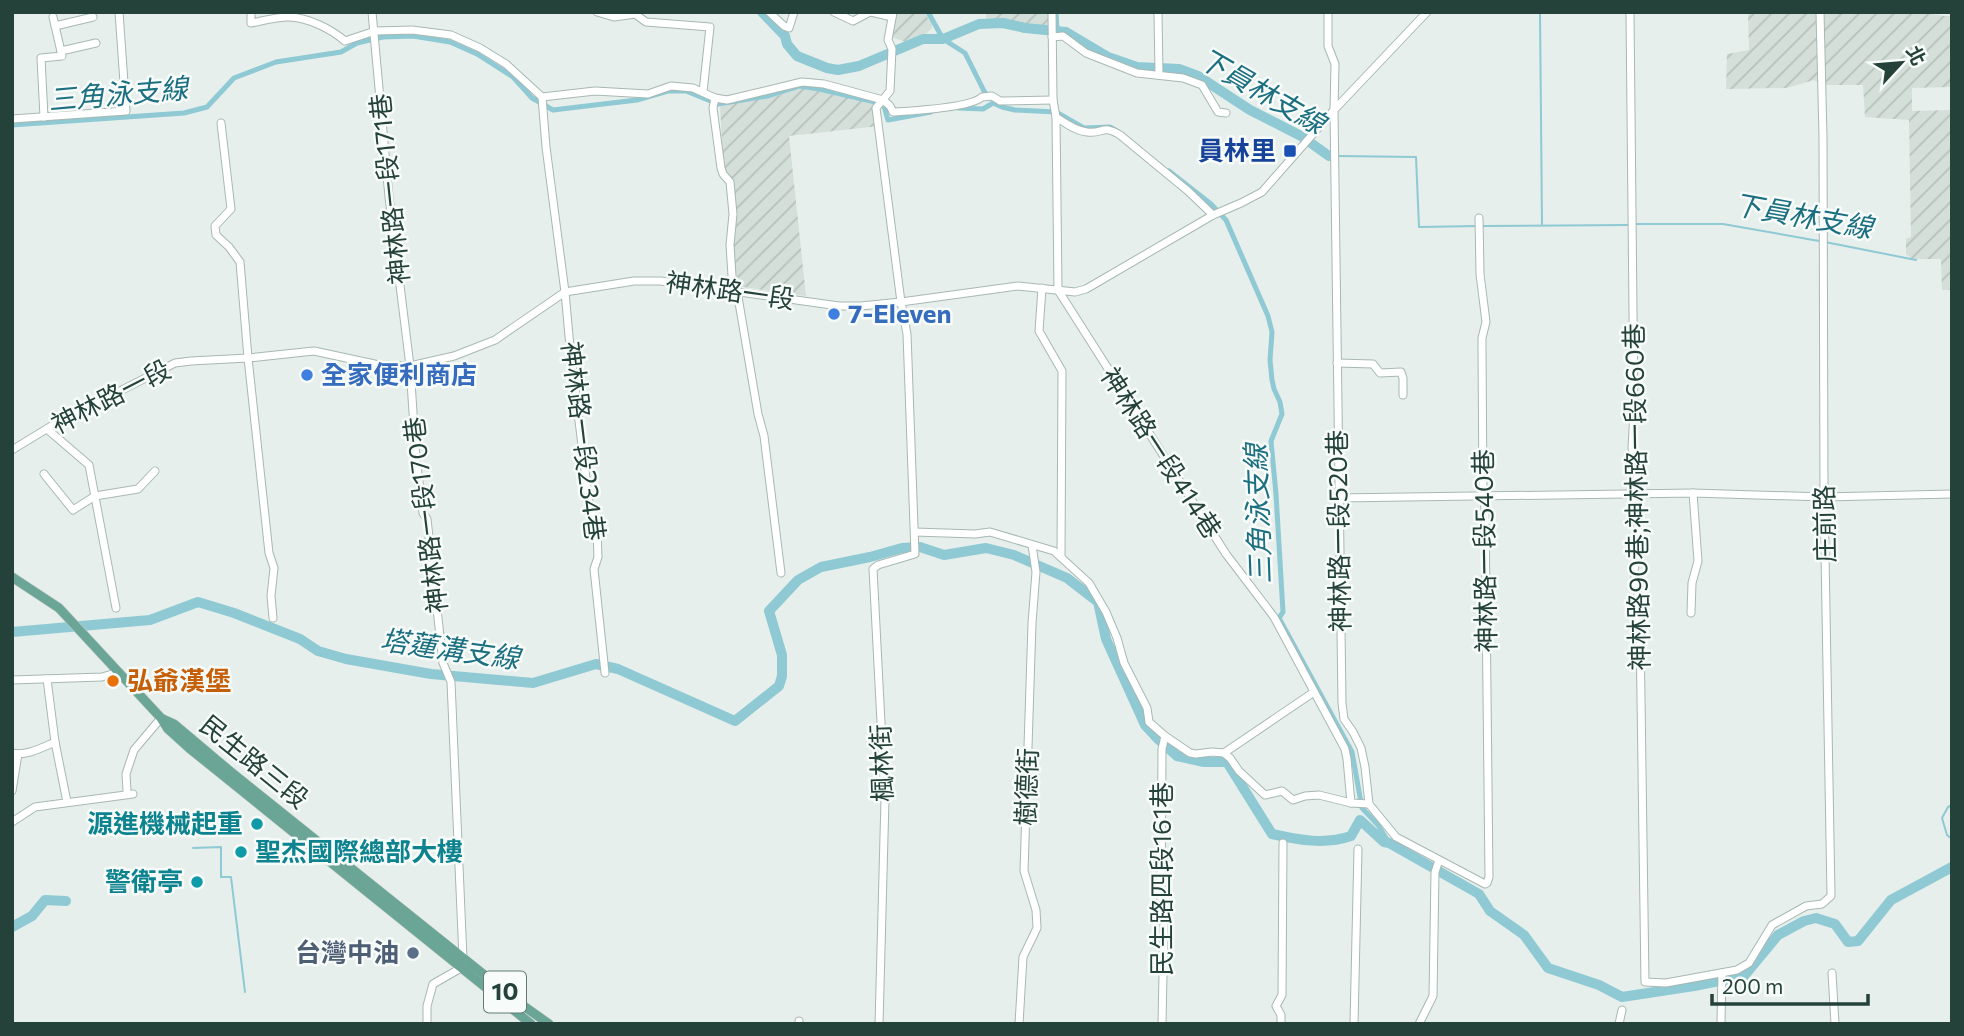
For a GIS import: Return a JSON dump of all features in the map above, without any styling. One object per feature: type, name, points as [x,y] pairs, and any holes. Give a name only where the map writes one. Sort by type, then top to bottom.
[{"type":"main road","name":"民生路三段","points":[[12,577],[59,608],[161,719],[174,724],[462,963],[531,1024]]},
{"type":"main road","name":"民生路三段","points":[[462,963],[549,1024]]},
{"type":"street","points":[[12,119],[126,111],[119,12]]},
{"type":"street","points":[[251,12],[251,23],[287,16],[299,18],[334,31],[345,41],[375,31],[412,30],[451,35],[506,64],[542,97],[595,91],[648,94],[671,86],[693,88],[715,98],[727,100],[802,82],[824,84],[883,100],[893,112],[946,107],[992,96],[1000,101],[1053,100]]},
{"type":"street","name":"神林路一段171巷","points":[[372,12],[389,197],[410,366]]},
{"type":"street","points":[[597,12],[614,17],[638,15],[646,22],[710,27],[704,92]]},
{"type":"street","points":[[769,12],[789,28],[794,12]]},
{"type":"street","points":[[834,12],[853,21],[871,12],[892,15],[888,40],[892,49],[890,91],[876,108],[907,334],[915,532],[990,532],[1054,551],[1089,583],[1106,612],[1124,663],[1147,708],[1149,722],[1165,736],[1190,753],[1224,753],[1265,795],[1282,791],[1293,800],[1305,796],[1319,796],[1369,804],[1396,837],[1439,860],[1435,872],[1433,996],[1419,1024]]},
{"type":"street","points":[[1052,12],[1058,290]]},
{"type":"street","points":[[1158,12],[1159,75]]},
{"type":"street","name":"神林路一段520巷","points":[[1328,12],[1328,46],[1335,64],[1342,703],[1344,719],[1361,748],[1369,804]]},
{"type":"street","name":"神林路一段","points":[[12,450],[175,363],[314,351],[379,365],[410,366],[454,356],[495,340],[565,292],[581,288],[634,281],[661,281],[839,306],[901,302],[1018,286],[1075,292],[1086,289],[1213,215],[1262,192],[1334,110],[1427,12]]},
{"type":"street","name":"神林路90巷;神林路一段660巷","points":[[1630,12],[1634,412],[1632,448],[1637,461],[1638,552],[1634,570],[1640,627],[1645,982],[1666,983],[1722,973]]},
{"type":"street","name":"庄前路","points":[[1722,973],[1737,970],[1749,963],[1772,925],[1806,906],[1822,904],[1830,896],[1820,12]]},
{"type":"street","points":[[44,117],[41,58],[62,56],[53,17]]},
{"type":"street","points":[[55,26],[93,17]]},
{"type":"street","points":[[1052,37],[1063,36],[1086,53],[1138,73],[1183,78],[1202,85],[1218,112],[1226,113]]},
{"type":"street","points":[[61,51],[96,43]]},
{"type":"street","name":"神林路一段234巷","points":[[542,97],[589,500],[597,531],[598,557],[594,569],[605,673]]},
{"type":"street","points":[[715,98],[713,108],[721,168],[730,182],[733,214],[730,245],[735,291],[764,436],[781,573]]},
{"type":"street","points":[[1056,117],[1086,132],[1110,129],[1120,135],[1213,215]]},
{"type":"street","points":[[221,123],[231,209],[215,226],[216,235],[240,262],[269,553],[274,568],[271,596],[273,618]]},
{"type":"street","name":"神林路一段540巷","points":[[1439,860],[1487,883],[1489,863],[1482,348],[1486,322],[1480,274],[1479,218]]},
{"type":"street","points":[[1042,288],[1038,331],[1062,371],[1061,557]]},
{"type":"street","name":"神林路一段414巷","points":[[1058,290],[1226,554],[1274,617],[1345,749],[1351,803]]},
{"type":"street","points":[[1337,363],[1373,364],[1380,373],[1401,372],[1404,396]]},
{"type":"street","name":"神林路一段170巷","points":[[410,366],[416,459],[423,513],[428,519],[443,663],[451,682],[462,963]]},
{"type":"street","points":[[47,429],[89,465],[116,608]]},
{"type":"street","points":[[44,474],[73,510],[95,496],[138,489],[155,471]]},
{"type":"street","points":[[1691,612],[1692,583],[1698,561],[1693,493]]},
{"type":"street","points":[[1338,498],[1693,493],[1824,496],[1952,494]]},
{"type":"street","name":"楓林街","points":[[879,1024],[884,799],[873,569],[915,554],[915,532]]},
{"type":"street","name":"樹德街","points":[[1019,1024],[1023,957],[1037,928],[1036,910],[1024,871],[1036,572],[1032,545]]},
{"type":"street","points":[[12,680],[102,677],[119,672]]},
{"type":"street","points":[[47,679],[66,802]]},
{"type":"street","points":[[1224,753],[1314,692]]},
{"type":"street","points":[[12,822],[35,807],[103,799],[130,792],[125,774],[134,750],[161,719]]},
{"type":"street","name":"民生路四段161巷","points":[[1162,1024],[1162,749],[1165,736]]},
{"type":"street","points":[[12,791],[15,754],[29,753],[55,742]]},
{"type":"street","points":[[1281,1024],[1281,1015],[1276,1006],[1282,995],[1283,843]]},
{"type":"street","points":[[1354,1024],[1357,849]]},
{"type":"street","points":[[427,1024],[427,1006],[433,984],[462,963]]},
{"type":"street","points":[[1721,1024],[1722,973]]},
{"type":"street","points":[[1832,973],[1835,1024]]},
{"type":"street","points":[[1619,1024],[1622,1010]]},
{"type":"shaded area","points":[[897,12],[924,12],[932,28],[923,37],[908,43],[892,37]]},
{"type":"shaded area","points":[[986,12],[1050,12],[1051,27],[986,18]]},
{"type":"shaded area","points":[[1748,12],[1921,12],[1952,16],[1952,87],[1912,88],[1912,111],[1952,110],[1952,290],[1942,290],[1941,259],[1912,259],[1906,254],[1906,239],[1911,237],[1909,120],[1865,117],[1863,85],[1823,85],[1814,80],[1787,88],[1726,89],[1727,54],[1749,50]]},
{"type":"shaded area","points":[[806,87],[876,102],[879,126],[789,136],[806,296],[736,286],[731,243],[731,185],[724,181],[720,105],[780,95]]},
{"type":"waterway","name":"下員林支線","points":[[762,12],[785,36],[787,44],[797,56],[838,70],[859,66],[923,39],[943,39],[979,24],[1003,23],[1066,32],[1108,57],[1137,67],[1179,69],[1198,76],[1250,110],[1301,136],[1329,156]]},
{"type":"waterway","points":[[928,12],[943,39],[965,53],[989,98]]},
{"type":"waterway","points":[[1056,12],[1057,30]]},
{"type":"waterway","points":[[1540,12],[1542,225]]},
{"type":"waterway","name":"三角泳支線","points":[[12,125],[184,113],[207,107],[234,78],[276,62],[341,52],[357,43],[383,37],[413,36],[450,42],[477,54],[513,77],[532,98],[553,110],[637,100],[668,91],[686,91],[718,104],[767,96],[799,86],[871,101],[884,106],[888,120],[931,112]]},
{"type":"waterway","name":"三角泳支線","points":[[958,108],[983,109],[993,103],[1015,110],[1056,112],[1084,128],[1110,127],[1117,131]]},
{"type":"waterway","name":"下員林支線","points":[[1338,156],[1416,157],[1419,227],[1478,226]]},
{"type":"waterway","name":"三角泳支線","points":[[1169,171],[1211,204],[1226,220],[1268,316],[1272,332],[1272,380],[1282,414],[1271,441],[1283,612],[1279,618],[1352,752],[1362,808],[1378,825],[1389,843]]},
{"type":"waterway","name":"下員林支線","points":[[1634,224],[1723,224],[1819,241]]},
{"type":"waterway","name":"下員林支線","points":[[1483,226],[1628,225]]},
{"type":"waterway","name":"下員林支線","points":[[1825,242],[1916,260]]},
{"type":"waterway","name":"塔蓮溝支線","points":[[12,632],[150,620],[198,602],[300,639],[318,651],[346,659],[431,674],[533,683],[596,664],[618,669],[735,721],[779,686],[782,655],[769,611],[798,580],[821,567],[902,548],[920,547],[944,555],[986,548],[1014,555],[1067,578],[1098,602],[1106,639],[1145,725],[1177,756],[1204,762],[1227,762],[1272,834],[1302,840],[1341,839],[1351,836],[1360,820],[1384,842],[1479,894],[1490,911],[1524,935],[1548,968],[1599,985],[1622,997],[1744,976],[1778,935],[1804,921],[1816,918],[1835,924],[1848,942],[1858,941],[1891,900],[1952,867]]},
{"type":"waterway","points":[[1952,805],[1942,818],[1947,835],[1952,839]]},
{"type":"waterway","points":[[193,848],[221,847],[221,877],[231,877],[245,992]]},
{"type":"waterway","points":[[12,927],[32,916],[45,900],[66,901]]},
{"type":"place","name":"員林里","points":[[1290,151]]},
{"type":"place","name":"7-Eleven","points":[[834,314]]},
{"type":"place","name":"全家便利商店","points":[[307,375]]},
{"type":"place","name":"弘爺漢堡","points":[[113,681]]},
{"type":"place","name":"源進機械起重","points":[[257,824]]},
{"type":"place","name":"聖杰國際總部大樓","points":[[241,852]]},
{"type":"place","name":"警衛亭","points":[[197,882]]},
{"type":"place","name":"台灣中油","points":[[413,953]]}]
